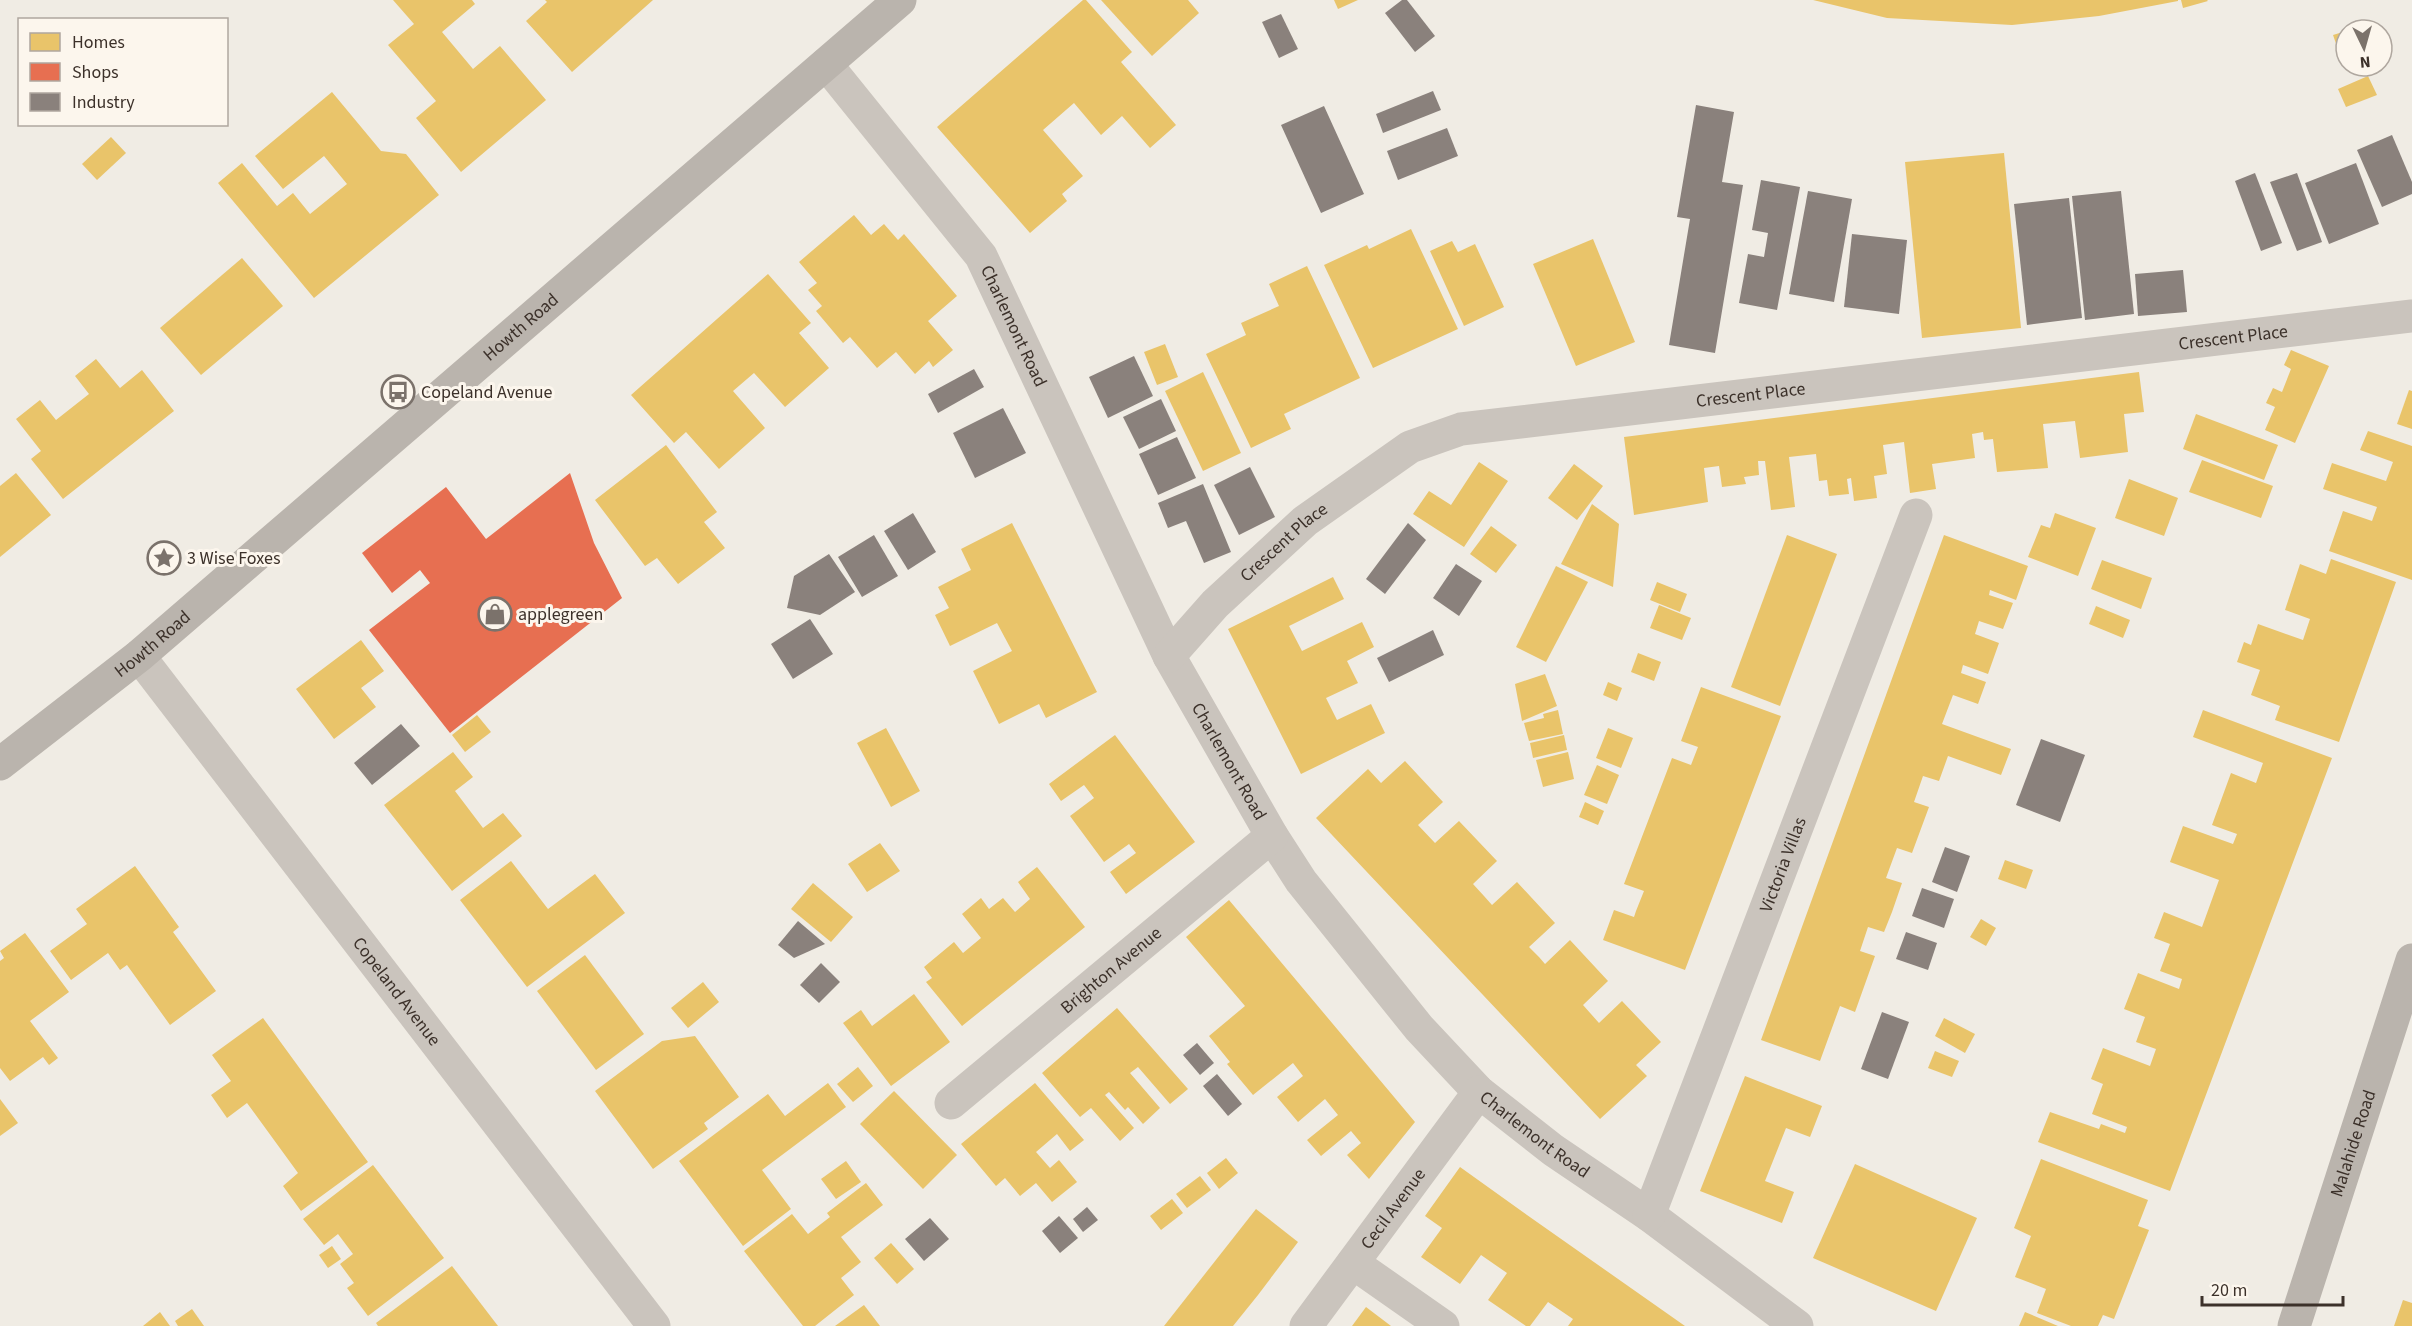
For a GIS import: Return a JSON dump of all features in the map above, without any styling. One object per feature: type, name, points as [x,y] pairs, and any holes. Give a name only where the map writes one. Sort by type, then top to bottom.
[{"type":"main road","name":"Howth Road","points":[[0,764],[139,656],[900,0]]},
{"type":"main road","name":"Malahide Road","points":[[2294,1326],[2412,960]]},
{"type":"street","name":"Charlemont Road","points":[[826,64],[981,256],[1169,656],[1272,836],[1301,881],[1419,1028],[1479,1092],[1553,1150],[1649,1215],[1797,1326]]},
{"type":"street","name":"Crescent Place","points":[[1169,656],[1215,604],[1305,521],[1410,447],[1461,429],[2412,316]]},
{"type":"street","name":"Victoria Villas","points":[[1649,1215],[1916,515]]},
{"type":"street","name":"Copeland Avenue","points":[[139,656],[654,1326]]},
{"type":"street","name":"Brighton Avenue","points":[[951,1103],[1272,836]]},
{"type":"street","name":"Cecil Avenue","points":[[1306,1326],[1479,1092]]},
{"type":"street","points":[[1353,1263],[1443,1326]]},
{"type":"building: Homes","points":[[393,0],[472,0],[475,4],[442,32],[473,69],[500,46],[546,100],[461,172],[416,118],[436,101],[388,45],[414,24]]},
{"type":"building: Homes","points":[[545,0],[653,0],[572,72],[526,21],[547,2]]},
{"type":"building: Homes","points":[[1083,0],[1086,0],[1132,52],[1121,62],[1176,125],[1150,148],[1122,116],[1101,135],[1074,103],[1043,130],[1083,176],[1062,194],[1067,201],[1030,233],[937,127]]},
{"type":"building: Homes","points":[[1101,0],[1188,0],[1199,13],[1152,56]]},
{"type":"building: Homes","points":[[1334,0],[1358,0],[1338,9]]},
{"type":"building: Homes","points":[[1813,0],[2178,1],[2099,16],[2012,25],[1887,18]]},
{"type":"building: Homes","points":[[2181,0],[2207,0],[2208,1],[2183,8]]},
{"type":"building: Homes","points":[[2363,78],[2369,78],[2377,95],[2346,107],[2338,89]]},
{"type":"building: Homes","points":[[332,92],[381,151],[406,154],[439,195],[314,298],[218,183],[242,163],[277,206],[293,193],[310,214],[347,184],[324,156],[283,189],[255,156]]},
{"type":"building: Homes","points":[[111,137],[126,153],[97,180],[82,164]]},
{"type":"building: Homes","points":[[2004,153],[2021,328],[1922,338],[1905,162]]},
{"type":"building: Homes","points":[[854,215],[871,235],[884,224],[898,240],[904,234],[957,296],[928,321],[953,350],[933,367],[929,361],[915,374],[896,352],[877,368],[850,337],[843,343],[816,311],[822,306],[808,290],[817,283],[799,262]]},
{"type":"building: Homes","points":[[1411,229],[1458,329],[1373,368],[1324,265],[1367,245],[1369,249]]},
{"type":"building: Homes","points":[[1593,239],[1635,342],[1576,366],[1533,264]]},
{"type":"building: Homes","points":[[1452,241],[1458,252],[1475,244],[1504,307],[1464,326],[1430,251]]},
{"type":"building: Homes","points":[[242,258],[283,306],[201,375],[160,328]]},
{"type":"building: Homes","points":[[1307,266],[1360,378],[1284,414],[1291,429],[1251,448],[1206,354],[1246,335],[1241,323],[1279,306],[1269,284]]},
{"type":"building: Homes","points":[[768,274],[811,323],[799,333],[829,368],[785,407],[754,373],[733,391],[765,428],[719,469],[686,432],[674,443],[631,395]]},
{"type":"building: Homes","points":[[1165,344],[1178,377],[1157,385],[1144,352]]},
{"type":"building: Homes","points":[[2291,350],[2329,366],[2295,443],[2265,430],[2275,407],[2266,403],[2273,388],[2282,392],[2291,369],[2284,365]]},
{"type":"building: Homes","points":[[96,359],[120,388],[142,370],[174,411],[63,499],[31,459],[41,451],[16,419],[40,400],[56,420],[89,394],[75,376]]},
{"type":"building: Homes","points":[[1203,372],[1241,453],[1203,471],[1165,391]]},
{"type":"building: Homes","points":[[2139,372],[2144,412],[2124,414],[2128,452],[2080,458],[2075,421],[2043,424],[2048,468],[1997,472],[1993,439],[1984,440],[1983,432],[1972,434],[1975,458],[1932,464],[1936,489],[1910,493],[1904,442],[1883,445],[1887,474],[1874,476],[1877,498],[1854,501],[1851,478],[1847,479],[1849,494],[1829,496],[1827,480],[1819,481],[1816,454],[1789,457],[1795,507],[1771,510],[1765,461],[1758,461],[1759,475],[1744,477],[1746,484],[1722,487],[1719,466],[1704,468],[1708,502],[1634,515],[1624,437]]},
{"type":"building: Homes","points":[[2409,390],[2412,391],[2412,429],[2397,424]]},
{"type":"building: Homes","points":[[2196,414],[2278,445],[2264,480],[2183,449]]},
{"type":"building: Homes","points":[[2368,431],[2412,446],[2412,580],[2329,551],[2343,511],[2372,521],[2377,507],[2323,489],[2332,463],[2386,481],[2393,462],[2360,450]]},
{"type":"building: Homes","points":[[666,445],[717,512],[704,522],[725,548],[678,584],[657,558],[645,566],[595,500]]},
{"type":"building: Homes","points":[[2202,460],[2273,486],[2261,518],[2189,492]]},
{"type":"building: Homes","points":[[1479,462],[1508,481],[1464,547],[1413,514],[1429,491],[1451,505]]},
{"type":"building: Homes","points":[[1574,464],[1603,486],[1577,520],[1548,498]]},
{"type":"building: Homes","points":[[16,473],[51,515],[0,557],[0,486]]},
{"type":"building: Homes","points":[[2129,479],[2178,498],[2164,536],[2115,518]]},
{"type":"building: Homes","points":[[1592,504],[1619,524],[1613,587],[1561,564]]},
{"type":"building: Homes","points":[[2055,513],[2096,528],[2078,576],[2028,557],[2041,525],[2050,528]]},
{"type":"building: Homes","points":[[1012,523],[1097,692],[1046,718],[1039,704],[999,724],[973,671],[1012,651],[997,623],[950,646],[935,615],[949,608],[938,587],[971,570],[961,549]]},
{"type":"building: Homes","points":[[1491,526],[1517,545],[1496,573],[1470,554]]},
{"type":"building: Homes","points":[[1787,535],[1837,554],[1780,706],[1731,687]]},
{"type":"building: Homes","points":[[1944,535],[2028,566],[2016,600],[1990,590],[1989,595],[2013,603],[2003,629],[1979,621],[1975,634],[1999,643],[1988,674],[1963,665],[1961,673],[1986,682],[1978,704],[1953,695],[1942,724],[2011,749],[2001,775],[1948,756],[1939,781],[1923,776],[1914,802],[1929,807],[1912,853],[1897,848],[1886,878],[1902,883],[1892,912],[1884,932],[1868,927],[1860,951],[1875,956],[1855,1012],[1840,1006],[1820,1061],[1761,1040]]},
{"type":"building: Homes","points":[[2331,559],[2396,582],[2339,742],[2275,720],[2280,706],[2251,695],[2260,670],[2237,662],[2244,642],[2251,645],[2258,624],[2303,640],[2310,619],[2285,610],[2300,564],[2326,574]]},
{"type":"building: Homes","points":[[2102,560],[2152,578],[2141,609],[2091,589]]},
{"type":"building: Homes","points":[[1556,566],[1588,582],[1546,662],[1516,647]]},
{"type":"building: Homes","points":[[1333,577],[1344,599],[1289,626],[1302,651],[1362,622],[1374,647],[1347,661],[1358,683],[1326,698],[1337,720],[1371,704],[1385,733],[1301,774],[1228,629]]},
{"type":"building: Homes","points":[[1657,582],[1687,594],[1680,612],[1650,600]]},
{"type":"building: Homes","points":[[1659,605],[1691,618],[1682,640],[1650,628]]},
{"type":"building: Homes","points":[[2096,606],[2130,620],[2123,638],[2089,624]]},
{"type":"building: Homes","points":[[361,640],[384,671],[361,688],[376,707],[334,739],[296,689]]},
{"type":"building: Homes","points":[[1638,653],[1661,662],[1654,681],[1631,672]]},
{"type":"building: Homes","points":[[1545,674],[1557,706],[1522,721],[1515,684]]},
{"type":"building: Homes","points":[[1608,682],[1622,688],[1617,701],[1603,695]]},
{"type":"building: Homes","points":[[1701,687],[1781,716],[1685,970],[1603,940],[1614,910],[1634,917],[1644,891],[1624,884],[1672,758],[1691,765],[1698,747],[1681,741]]},
{"type":"building: Homes","points":[[1558,710],[1563,734],[1529,741],[1524,723],[1544,718],[1543,714]]},
{"type":"building: Homes","points":[[2203,710],[2332,758],[2170,1191],[2038,1142],[2050,1112],[2099,1129],[2101,1124],[2125,1133],[2127,1127],[2092,1114],[2103,1084],[2091,1079],[2103,1048],[2150,1066],[2156,1049],[2136,1042],[2145,1017],[2124,1009],[2138,973],[2179,989],[2182,979],[2160,971],[2170,944],[2154,938],[2164,912],[2202,927],[2219,880],[2170,862],[2183,826],[2233,844],[2237,834],[2212,825],[2231,773],[2256,783],[2263,763],[2193,737]]},
{"type":"building: Homes","points":[[477,715],[491,732],[465,752],[452,735]]},
{"type":"building: Homes","points":[[886,728],[920,791],[891,807],[857,743]]},
{"type":"building: Homes","points":[[1608,728],[1633,738],[1621,768],[1596,758]]},
{"type":"building: Homes","points":[[1115,735],[1195,842],[1126,894],[1110,872],[1136,853],[1129,844],[1104,862],[1070,816],[1094,798],[1084,785],[1061,801],[1049,784]]},
{"type":"building: Homes","points":[[1564,735],[1567,750],[1533,758],[1530,743]]},
{"type":"building: Homes","points":[[453,752],[473,777],[455,791],[483,828],[503,813],[522,836],[452,891],[384,805]]},
{"type":"building: Homes","points":[[1568,752],[1574,779],[1543,787],[1536,760]]},
{"type":"building: Homes","points":[[1405,761],[1443,802],[1418,825],[1435,843],[1459,821],[1497,861],[1473,884],[1492,905],[1517,882],[1555,923],[1529,947],[1545,964],[1570,940],[1608,981],[1583,1005],[1599,1023],[1622,1001],[1661,1042],[1636,1065],[1647,1076],[1600,1119],[1316,818],[1368,769],[1381,783]]},
{"type":"building: Homes","points":[[1597,765],[1619,775],[1607,804],[1584,795]]},
{"type":"building: Homes","points":[[1585,802],[1604,811],[1598,825],[1579,817]]},
{"type":"building: Homes","points":[[880,843],[900,871],[867,892],[848,864]]},
{"type":"building: Homes","points":[[2005,860],[2033,870],[2026,889],[1998,879]]},
{"type":"building: Homes","points":[[511,861],[548,909],[595,874],[625,913],[527,987],[460,900]]},
{"type":"building: Homes","points":[[135,866],[179,927],[173,932],[216,991],[170,1025],[127,965],[120,970],[108,953],[71,980],[50,951],[87,924],[76,909]]},
{"type":"building: Homes","points":[[1037,867],[1085,927],[962,1026],[926,982],[932,978],[924,967],[954,942],[963,953],[981,938],[962,914],[981,898],[989,909],[1003,898],[1015,912],[1030,899],[1018,882]]},
{"type":"building: Homes","points":[[813,883],[853,917],[831,942],[791,909]]},
{"type":"building: Homes","points":[[1229,900],[1415,1122],[1369,1179],[1347,1155],[1361,1143],[1351,1131],[1321,1156],[1307,1140],[1338,1115],[1325,1099],[1298,1122],[1277,1097],[1303,1076],[1293,1063],[1253,1095],[1227,1064],[1230,1062],[1209,1036],[1245,1006],[1186,937]]},
{"type":"building: Homes","points":[[1981,919],[1996,928],[1986,946],[1970,937]]},
{"type":"building: Homes","points":[[25,933],[69,992],[30,1021],[58,1058],[49,1065],[43,1057],[10,1081],[0,1068],[0,961],[4,958],[0,951]]},
{"type":"building: Homes","points":[[585,955],[644,1034],[596,1070],[537,991]]},
{"type":"building: Homes","points":[[703,982],[719,1002],[688,1028],[671,1008]]},
{"type":"building: Homes","points":[[914,994],[950,1042],[891,1086],[843,1023],[861,1010],[872,1026]]},
{"type":"building: Homes","points":[[1117,1008],[1188,1089],[1170,1104],[1138,1067],[1130,1073],[1160,1108],[1143,1124],[1128,1107],[1125,1110],[1109,1092],[1105,1095],[1134,1128],[1120,1141],[1091,1108],[1080,1117],[1042,1073]]},
{"type":"building: Homes","points":[[263,1018],[368,1162],[301,1211],[283,1186],[298,1173],[247,1103],[227,1118],[211,1095],[231,1081],[212,1055]]},
{"type":"building: Homes","points":[[1944,1018],[1975,1034],[1965,1053],[1935,1036]]},
{"type":"building: Homes","points":[[695,1036],[739,1097],[704,1123],[708,1129],[653,1169],[595,1091],[662,1041]]},
{"type":"building: Homes","points":[[1935,1051],[1959,1061],[1952,1077],[1928,1068]]},
{"type":"building: Homes","points":[[858,1067],[873,1086],[853,1102],[837,1084]]},
{"type":"building: Homes","points":[[1745,1076],[1822,1106],[1810,1137],[1786,1128],[1765,1181],[1794,1192],[1782,1223],[1700,1191]]},
{"type":"building: Homes","points":[[828,1083],[846,1107],[762,1170],[791,1209],[743,1246],[679,1161],[768,1094],[785,1116]]},
{"type":"building: Homes","points":[[1035,1083],[1084,1140],[1070,1151],[1057,1134],[1036,1152],[1050,1168],[1059,1160],[1077,1182],[1052,1202],[1036,1183],[1020,1196],[1005,1178],[996,1186],[961,1144]]},
{"type":"building: Homes","points":[[894,1091],[957,1155],[923,1189],[860,1124]]},
{"type":"building: Homes","points":[[0,1099],[18,1123],[0,1136]]},
{"type":"building: Homes","points":[[1226,1158],[1238,1173],[1219,1189],[1207,1173]]},
{"type":"building: Homes","points":[[2041,1159],[2148,1200],[2138,1226],[2149,1230],[2114,1319],[2103,1315],[2098,1326],[2071,1326],[2037,1313],[2046,1289],[2015,1277],[2031,1236],[2014,1228]]},
{"type":"building: Homes","points":[[846,1161],[861,1182],[836,1199],[821,1179]]},
{"type":"building: Homes","points":[[1855,1164],[1977,1218],[1936,1311],[1813,1258]]},
{"type":"building: Homes","points":[[373,1165],[444,1258],[368,1316],[347,1288],[354,1283],[340,1264],[353,1254],[338,1234],[324,1245],[303,1219]]},
{"type":"building: Homes","points":[[1460,1167],[1685,1326],[1568,1326],[1573,1319],[1548,1302],[1530,1326],[1526,1326],[1488,1300],[1507,1273],[1481,1255],[1460,1284],[1421,1257],[1442,1228],[1425,1216]]},
{"type":"building: Homes","points":[[1200,1176],[1211,1190],[1187,1208],[1176,1194]]},
{"type":"building: Homes","points":[[866,1183],[883,1205],[841,1237],[861,1262],[841,1278],[854,1295],[815,1326],[803,1326],[744,1251],[792,1214],[808,1234],[830,1217],[827,1213]]},
{"type":"building: Homes","points":[[1172,1199],[1183,1213],[1161,1230],[1150,1216]]},
{"type":"building: Homes","points":[[1256,1209],[1298,1242],[1258,1295],[1233,1326],[1164,1326]]},
{"type":"building: Homes","points":[[891,1243],[914,1269],[897,1284],[874,1258]]},
{"type":"building: Homes","points":[[332,1246],[341,1259],[328,1268],[319,1255]]},
{"type":"building: Homes","points":[[452,1266],[498,1326],[378,1326],[376,1323]]},
{"type":"building: Homes","points":[[2403,1300],[2412,1303],[2412,1326],[2394,1326]]},
{"type":"building: Homes","points":[[864,1305],[880,1326],[835,1326]]},
{"type":"building: Homes","points":[[1366,1307],[1391,1326],[1352,1326]]},
{"type":"building: Homes","points":[[192,1309],[204,1326],[178,1326],[175,1321]]},
{"type":"building: Homes","points":[[160,1312],[170,1326],[143,1326]]},
{"type":"building: Homes","points":[[2025,1312],[2058,1326],[2019,1326]]},
{"type":"building: Shops","name":"applegreen","points":[[570,473],[594,543],[622,598],[450,733],[369,630],[430,583],[420,570],[392,593],[362,553],[446,487],[486,539]]},
{"type":"building: Industry","points":[[1402,0],[1407,0],[1435,36],[1415,52],[1385,13]]},
{"type":"building: Industry","points":[[1281,14],[1298,49],[1279,58],[1262,22]]},
{"type":"building: Industry","points":[[1433,91],[1441,110],[1383,133],[1376,114]]},
{"type":"building: Industry","points":[[1696,105],[1734,112],[1722,182],[1743,185],[1715,353],[1669,345],[1690,219],[1677,217]]},
{"type":"building: Industry","points":[[1324,106],[1364,194],[1321,213],[1281,125]]},
{"type":"building: Industry","points":[[1447,128],[1458,156],[1398,180],[1387,151]]},
{"type":"building: Industry","points":[[2392,135],[2412,182],[2412,194],[2382,207],[2357,150]]},
{"type":"building: Industry","points":[[2356,163],[2379,224],[2329,244],[2305,183]]},
{"type":"building: Industry","points":[[2255,173],[2282,243],[2261,251],[2235,181]]},
{"type":"building: Industry","points":[[2297,173],[2322,242],[2297,251],[2270,182]]},
{"type":"building: Industry","points":[[1761,180],[1800,187],[1777,310],[1739,303],[1748,254],[1764,257],[1768,233],[1752,230]]},
{"type":"building: Industry","points":[[1808,191],[1852,199],[1834,302],[1789,294]]},
{"type":"building: Industry","points":[[2121,191],[2134,314],[2085,320],[2072,196]]},
{"type":"building: Industry","points":[[2069,198],[2082,318],[2027,325],[2014,204]]},
{"type":"building: Industry","points":[[1852,234],[1907,240],[1899,314],[1844,307]]},
{"type":"building: Industry","points":[[2183,270],[2187,312],[2138,316],[2135,274]]},
{"type":"building: Industry","points":[[1134,356],[1153,396],[1108,418],[1089,377]]},
{"type":"building: Industry","points":[[974,369],[984,387],[938,413],[928,394]]},
{"type":"building: Industry","points":[[1161,399],[1176,431],[1139,449],[1123,417]]},
{"type":"building: Industry","points":[[1003,408],[1026,453],[975,478],[953,433]]},
{"type":"building: Industry","points":[[1177,437],[1196,478],[1158,495],[1139,454]]},
{"type":"building: Industry","points":[[1250,467],[1275,517],[1239,535],[1214,485]]},
{"type":"building: Industry","points":[[1203,484],[1231,552],[1204,563],[1186,521],[1168,528],[1158,503]]},
{"type":"building: Industry","points":[[913,513],[936,552],[908,570],[884,531]]},
{"type":"building: Industry","points":[[1408,523],[1426,540],[1385,594],[1366,579]]},
{"type":"building: Industry","points":[[874,535],[898,576],[862,597],[838,557]]},
{"type":"building: Industry","points":[[829,554],[855,592],[820,615],[787,608],[794,576]]},
{"type":"building: Industry","points":[[1456,564],[1482,581],[1459,616],[1433,598]]},
{"type":"building: Industry","points":[[810,619],[833,654],[793,679],[771,644]]},
{"type":"building: Industry","points":[[1433,630],[1444,655],[1389,682],[1377,658]]},
{"type":"building: Industry","points":[[401,724],[420,746],[372,785],[354,763]]},
{"type":"building: Industry","points":[[2041,739],[2085,755],[2060,822],[2016,805]]},
{"type":"building: Industry","points":[[1945,847],[1970,856],[1957,892],[1932,882]]},
{"type":"building: Industry","points":[[1922,888],[1954,899],[1944,928],[1912,916]]},
{"type":"building: Industry","points":[[798,921],[825,944],[794,958],[778,945]]},
{"type":"building: Industry","points":[[1906,932],[1937,943],[1928,970],[1896,959]]},
{"type":"building: Industry","points":[[821,963],[840,982],[819,1003],[800,985]]},
{"type":"building: Industry","points":[[1882,1012],[1909,1022],[1888,1079],[1861,1069]]},
{"type":"building: Industry","points":[[1197,1043],[1214,1063],[1200,1075],[1183,1055]]},
{"type":"building: Industry","points":[[1217,1074],[1242,1104],[1228,1116],[1203,1086]]},
{"type":"building: Industry","points":[[1087,1207],[1098,1220],[1083,1232],[1073,1219]]},
{"type":"building: Industry","points":[[1059,1216],[1078,1238],[1060,1253],[1042,1231]]},
{"type":"building: Industry","points":[[930,1218],[949,1239],[924,1261],[905,1239]]},
{"type":"place","name":"Copeland Avenue","points":[[398,392]]},
{"type":"place","name":"3 Wise Foxes","points":[[164,558]]},
{"type":"place","name":"applegreen","points":[[495,614]]}]
